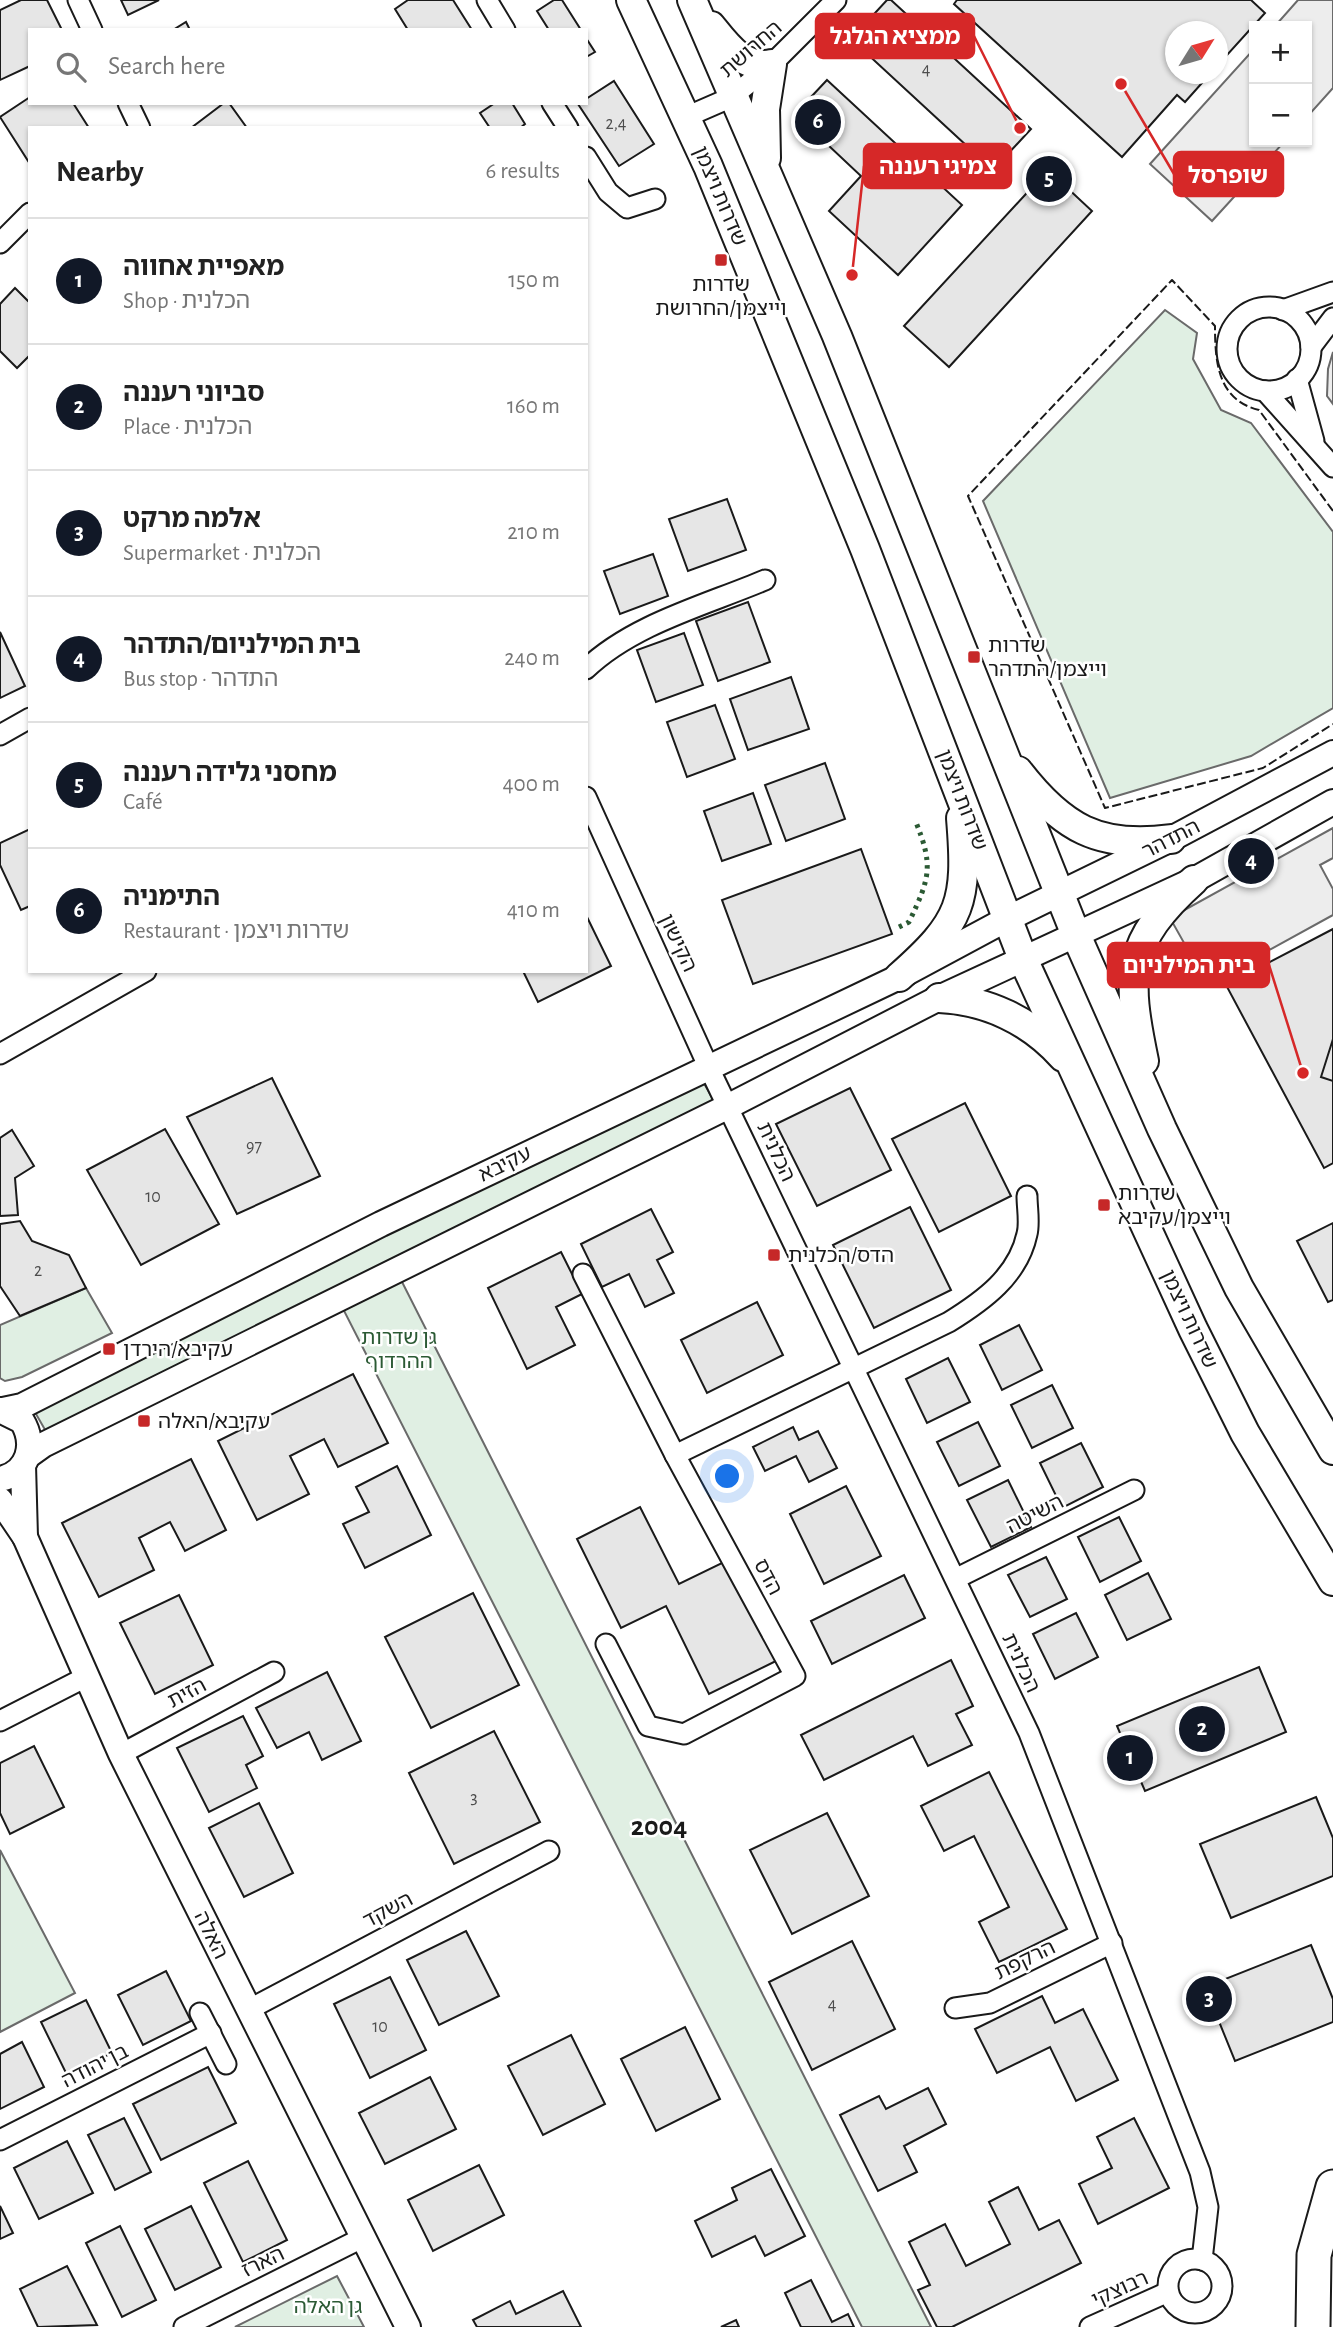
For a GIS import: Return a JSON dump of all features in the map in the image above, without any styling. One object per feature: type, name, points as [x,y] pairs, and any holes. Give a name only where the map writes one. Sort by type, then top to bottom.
[{"type":"highway","points":[[1313,2327],[1314,2255],[1333,2188]]},
{"type":"highway","points":[[1331,2327],[1333,2286]]},
{"type":"main road","name":"שדרות ויצמן","points":[[631,0],[686,117],[865,549],[1023,959],[1193,1329],[1245,1433],[1333,1581]]},
{"type":"main road","points":[[693,0],[733,51],[755,66],[772,64],[764,132],[765,155],[776,190]]},
{"type":"main road","points":[[693,0],[732,97],[776,190],[904,501],[1076,935],[1162,1129],[1239,1288],[1333,1450]]},
{"type":"main road","points":[[1001,748],[1046,804],[1085,832],[1124,842],[1171,839]]},
{"type":"main road","points":[[899,977],[940,940],[952,923],[959,901],[964,865],[958,788]]},
{"type":"main road","points":[[1162,1129],[1134,1013],[1132,981],[1138,948],[1154,922],[1194,880]]},
{"type":"main road","points":[[940,998],[984,1004],[1006,1013],[1054,1047],[1073,1069]]},
{"type":"street","points":[[78,0],[91,28]]},
{"type":"street","points":[[486,0],[504,28]]},
{"type":"street","name":"החרושת","points":[[686,117],[732,97],[772,64],[836,0]]},
{"type":"street","points":[[129,105],[139,126]]},
{"type":"street","points":[[553,105],[567,126]]},
{"type":"street","points":[[588,160],[608,192],[627,208],[655,199]]},
{"type":"street","points":[[0,243],[28,215]]},
{"type":"street","points":[[1283,310],[1333,292]]},
{"type":"street","points":[[1265,391],[1280,390],[1297,379],[1309,361],[1311,347],[1308,333],[1300,321],[1283,310],[1262,307],[1250,311],[1231,330],[1227,344],[1228,357],[1241,380],[1265,391],[1333,467]]},
{"type":"street","points":[[1311,347],[1333,318]]},
{"type":"street","points":[[1297,379],[1316,445]]},
{"type":"street","points":[[588,667],[600,656],[636,634],[765,580]]},
{"type":"street","points":[[0,735],[28,719]]},
{"type":"street","name":"התדהר","points":[[1007,919],[1171,839],[1333,753]]},
{"type":"street","name":"הקישון","points":[[588,801],[708,1066],[729,1106]]},
{"type":"street","points":[[0,1479],[15,1474],[43,1445],[729,1106],[940,998],[1194,880],[1333,802]]},
{"type":"street","name":"עקיבא","points":[[2,1410],[22,1406],[92,1372],[381,1224],[899,977],[1007,919]]},
{"type":"street","points":[[1,1050],[142,973]]},
{"type":"street","name":"הכלנית","points":[[729,1106],[1029,1733],[1200,2172],[1208,2207],[1202,2260]]},
{"type":"street","points":[[676,1455],[949,1322],[981,1302],[1009,1275],[1027,1234],[1027,1196]]},
{"type":"street","name":"הדס","points":[[583,1274],[676,1455],[795,1676],[684,1734],[648,1726],[606,1644]]},
{"type":"street","name":"האלה","points":[[2,1410],[22,1421],[28,1431],[25,1537]]},
{"type":"street","name":"השיטה","points":[[957,1578],[1134,1490]]},
{"type":"street","name":"האלה","points":[[0,1500],[25,1537],[121,1754],[408,2327]]},
{"type":"street","name":"הזית","points":[[121,1754],[274,1672]]},
{"type":"street","points":[[0,1721],[88,1676]]},
{"type":"street","name":"השקד","points":[[248,2010],[549,1851]]},
{"type":"street","name":"הרקפת","points":[[955,2008],[990,2003],[1112,1943]]},
{"type":"street","points":[[200,2012],[226,2064]]},
{"type":"street","name":"בן יהודה","points":[[0,2140],[211,2033]]},
{"type":"street","name":"הארז","points":[[184,2327],[362,2238]]},
{"type":"street","points":[[1202,2260],[1211,2265],[1222,2285],[1217,2302],[1204,2312],[1186,2312],[1172,2301],[1168,2292],[1173,2270],[1182,2262],[1202,2260]]},
{"type":"street","name":"רבוצקי","points":[[1090,2327],[1168,2292]]},
{"type":"green space","points":[[1165,310],[1197,333],[1193,359],[1221,410],[1251,423],[1333,532],[1333,708],[1251,756],[1110,798],[983,501]]},
{"type":"green space","points":[[701,1078],[714,1101],[48,1435],[32,1407]]},
{"type":"green space","name":"גן שדרות ההרדוף","points":[[396,1270],[931,2327],[862,2327],[338,1299]]},
{"type":"green space","points":[[86,1288],[112,1333],[22,1377],[5,1381],[0,1378],[0,1325]]},
{"type":"green space","points":[[0,1850],[75,1993],[0,2032]]},
{"type":"green space","name":"גן האלה","points":[[337,2276],[364,2327],[235,2327]]},
{"type":"shaded area","points":[[1298,0],[1333,0],[1333,88],[1312,111],[1312,21],[1279,21]]},
{"type":"shaded area","points":[[1249,55],[1249,147],[1279,147],[1212,221],[1150,164],[1222,84],[1228,84],[1228,78]]},
{"type":"shaded area","points":[[1333,352],[1333,404],[1327,396],[1328,369]]},
{"type":"shaded area","points":[[1333,828],[1333,858],[1320,865],[1333,889],[1333,915],[1240,966],[1233,965],[1222,952],[1197,966],[1170,918]]},
{"type":"building","points":[[21,0],[47,0],[61,28],[28,28],[28,67],[0,80],[0,10]]},
{"type":"building","points":[[121,0],[159,0],[128,15]]},
{"type":"building","points":[[408,0],[453,0],[471,28],[407,28],[395,9]]},
{"type":"building","points":[[554,0],[562,0],[580,28],[548,28],[537,11]]},
{"type":"building","points":[[887,0],[891,0],[1031,129],[993,170],[851,39]]},
{"type":"building","points":[[957,0],[1251,0],[1265,13],[1258,21],[1249,21],[1249,31],[1228,54],[1228,21],[1165,21],[1165,84],[1201,84],[1185,102],[1177,95],[1122,157],[954,4]]},
{"type":"building","points":[[186,22],[189,28],[176,28]]},
{"type":"building","points":[[588,41],[595,52],[588,56]]},
{"type":"building","points":[[827,80],[962,205],[898,275],[829,211],[861,176],[795,114]]},
{"type":"building","points":[[614,81],[654,144],[619,166],[579,105],[588,105],[588,98]]},
{"type":"building","points":[[28,98],[28,105],[74,105],[88,126],[28,126],[28,161],[0,117]]},
{"type":"building","points":[[221,105],[230,105],[246,126],[194,126]]},
{"type":"building","points":[[492,105],[513,105],[525,124],[489,126],[480,113]]},
{"type":"building","points":[[1048,170],[1092,211],[949,367],[904,326]]},
{"type":"building","points":[[15,288],[28,301],[28,357],[17,368],[0,351],[0,304]]},
{"type":"building","points":[[727,499],[746,550],[688,571],[669,519]]},
{"type":"building","points":[[653,554],[668,596],[620,614],[604,571]]},
{"type":"building","points":[[748,602],[770,662],[718,681],[696,621]]},
{"type":"building","points":[[0,632],[25,686],[0,698]]},
{"type":"building","points":[[684,633],[703,685],[656,702],[637,650]]},
{"type":"building","points":[[791,677],[809,729],[748,750],[730,699]]},
{"type":"building","points":[[715,705],[735,759],[687,777],[667,722]]},
{"type":"building","points":[[825,763],[845,819],[786,841],[765,785]]},
{"type":"building","points":[[753,793],[771,844],[722,861],[704,811]]},
{"type":"building","points":[[28,830],[28,907],[21,910],[0,865],[0,843]]},
{"type":"building","points":[[861,849],[892,934],[753,984],[722,900]]},
{"type":"building","points":[[588,919],[611,966],[538,1002],[524,973],[588,973]]},
{"type":"building","points":[[1333,929],[1333,1163],[1324,1168],[1226,985]]},
{"type":"building","points":[[1333,1039],[1333,1081],[1321,1077]]},
{"type":"building","points":[[272,1078],[320,1176],[237,1214],[187,1117]]},
{"type":"building","points":[[850,1088],[891,1170],[817,1206],[776,1124]]},
{"type":"building","points":[[965,1103],[1011,1196],[939,1232],[892,1139]]},
{"type":"building","points":[[165,1129],[219,1224],[141,1265],[87,1170]]},
{"type":"building","points":[[12,1130],[34,1166],[15,1178],[18,1215],[0,1216],[0,1138]]},
{"type":"building","points":[[910,1207],[951,1290],[874,1328],[833,1245]]},
{"type":"building","points":[[651,1209],[673,1252],[657,1260],[674,1293],[645,1307],[629,1274],[602,1287],[581,1244]]},
{"type":"building","points":[[20,1221],[32,1241],[69,1255],[86,1288],[20,1316],[0,1286],[0,1224]]},
{"type":"building","points":[[1333,1223],[1333,1300],[1328,1302],[1297,1241]]},
{"type":"building","points":[[561,1252],[582,1294],[556,1307],[575,1345],[527,1369],[488,1288]]},
{"type":"building","points":[[757,1302],[783,1355],[707,1393],[681,1340]]},
{"type":"building","points":[[1019,1325],[1042,1370],[1002,1390],[980,1345]]},
{"type":"building","points":[[948,1358],[970,1402],[927,1423],[906,1379]]},
{"type":"building","points":[[353,1374],[388,1443],[338,1467],[324,1439],[290,1456],[309,1494],[257,1520],[218,1441]]},
{"type":"building","points":[[1052,1385],[1073,1428],[1032,1448],[1011,1405]]},
{"type":"building","points":[[978,1422],[1000,1466],[959,1486],[937,1442]]},
{"type":"building","points":[[793,1427],[799,1440],[818,1431],[837,1468],[809,1482],[796,1456],[765,1471],[753,1447]]},
{"type":"building","points":[[1081,1443],[1103,1487],[1062,1508],[1040,1463]]},
{"type":"building","points":[[191,1459],[226,1530],[185,1551],[170,1522],[139,1538],[154,1570],[99,1597],[62,1523]]},
{"type":"building","points":[[397,1466],[431,1535],[365,1568],[343,1524],[369,1512],[356,1487]]},
{"type":"building","points":[[1008,1480],[1031,1527],[991,1547],[967,1500]]},
{"type":"building","points":[[846,1486],[881,1556],[824,1584],[790,1514]]},
{"type":"building","points":[[640,1507],[679,1584],[726,1561],[776,1661],[709,1694],[666,1606],[621,1628],[577,1539]]},
{"type":"building","points":[[1119,1517],[1141,1561],[1100,1582],[1078,1537]]},
{"type":"building","points":[[1046,1557],[1067,1599],[1030,1617],[1008,1575]]},
{"type":"building","points":[[1148,1573],[1171,1619],[1127,1640],[1105,1595]]},
{"type":"building","points":[[904,1575],[925,1618],[832,1664],[811,1621]]},
{"type":"building","points":[[473,1593],[519,1685],[431,1728],[385,1637]]},
{"type":"building","points":[[179,1595],[213,1665],[155,1694],[120,1623]]},
{"type":"building","points":[[1076,1613],[1098,1657],[1055,1679],[1033,1634]]},
{"type":"building","points":[[951,1660],[973,1706],[956,1714],[972,1745],[928,1766],[913,1736],[824,1780],[801,1735]]},
{"type":"building","points":[[1259,1667],[1286,1732],[1145,1791],[1117,1726]]},
{"type":"building","points":[[327,1672],[361,1741],[322,1760],[309,1732],[277,1748],[256,1708]]},
{"type":"building","points":[[243,1716],[263,1756],[246,1765],[257,1788],[209,1812],[177,1748]]},
{"type":"building","points":[[494,1731],[540,1822],[454,1864],[409,1773]]},
{"type":"building","points":[[34,1746],[64,1807],[10,1834],[0,1813],[0,1763]]},
{"type":"building","points":[[989,1772],[1067,1929],[999,1962],[979,1922],[1009,1907],[974,1836],[944,1851],[921,1806]]},
{"type":"building","points":[[1316,1797],[1333,1838],[1333,1876],[1231,1918],[1200,1844]]},
{"type":"building","points":[[259,1803],[293,1873],[244,1897],[209,1828]]},
{"type":"building","points":[[827,1813],[869,1896],[792,1934],[750,1850]]},
{"type":"building","points":[[466,1931],[499,1996],[439,2025],[407,1960]]},
{"type":"building","points":[[852,1941],[895,2029],[812,2070],[769,1982]]},
{"type":"building","points":[[1311,1945],[1333,1999],[1333,2022],[1235,2061],[1205,1987]]},
{"type":"building","points":[[166,1971],[191,2021],[143,2045],[118,1995]]},
{"type":"building","points":[[390,1977],[426,2050],[370,2078],[334,2004]]},
{"type":"building","points":[[1042,1996],[1055,2023],[1083,2009],[1118,2080],[1076,2101],[1050,2047],[997,2073],[975,2029]]},
{"type":"building","points":[[86,2000],[112,2053],[67,2075],[41,2022]]},
{"type":"building","points":[[685,2027],[720,2099],[656,2131],[621,2059]]},
{"type":"building","points":[[571,2035],[605,2104],[543,2135],[508,2066]]},
{"type":"building","points":[[22,2042],[44,2087],[0,2109],[0,2054]]},
{"type":"building","points":[[208,2067],[236,2123],[161,2160],[133,2104]]},
{"type":"building","points":[[430,2077],[456,2129],[385,2164],[359,2113]]},
{"type":"building","points":[[928,2088],[946,2124],[904,2146],[917,2172],[878,2191],[840,2115],[879,2096],[886,2109]]},
{"type":"building","points":[[124,2118],[151,2172],[115,2190],[88,2135]]},
{"type":"building","points":[[1134,2118],[1169,2188],[1098,2224],[1079,2184],[1112,2168],[1097,2137]]},
{"type":"building","points":[[67,2141],[93,2193],[39,2219],[14,2168]]},
{"type":"building","points":[[248,2161],[287,2240],[243,2262],[204,2183]]},
{"type":"building","points":[[479,2165],[504,2215],[433,2251],[408,2200]]},
{"type":"building","points":[[771,2169],[805,2236],[765,2256],[755,2236],[712,2257],[695,2221],[737,2200],[732,2188]]},
{"type":"building","points":[[1018,2187],[1039,2230],[1059,2220],[1081,2263],[952,2327],[937,2327],[918,2290],[930,2285],[909,2242],[945,2224],[966,2266],[1010,2244],[989,2202]]},
{"type":"building","points":[[0,2206],[13,2233],[0,2239]]},
{"type":"building","points":[[191,2206],[221,2267],[175,2290],[145,2229]]},
{"type":"building","points":[[120,2226],[156,2300],[122,2317],[86,2243]]},
{"type":"building","points":[[67,2266],[97,2325],[38,2327],[20,2289]]},
{"type":"building","points":[[811,2280],[832,2322],[848,2314],[854,2327],[801,2327],[785,2293]]},
{"type":"building","points":[[563,2291],[581,2327],[477,2327],[473,2320],[510,2301],[516,2314]]},
{"type":"building","points":[[736,2320],[739,2327],[721,2327]]},
{"type":"hedge","points":[[899,927],[909,922],[927,872],[925,849],[915,820]]},
{"type":"fence","points":[[1333,511],[1259,410],[1245,405],[1227,389],[1218,366],[1215,326],[1172,280],[968,496],[1105,808],[1263,768],[1333,724]]},
{"type":"place","name":"שופרסל","points":[[1121,84]]},
{"type":"place","name":"התימניה","points":[[818,122]]},
{"type":"place","name":"ממציא הגלגל","points":[[1020,128]]},
{"type":"place","name":"מחסני גלידה רעננה","points":[[1049,179]]},
{"type":"place","name":"שדרות וייצמן/החרושת","points":[[721,260]]},
{"type":"place","name":"צמיגי רעננה","points":[[852,275]]},
{"type":"place","name":"שדרות וייצמן/התדהר","points":[[974,657]]},
{"type":"place","name":"בית המילניום/התדהר","points":[[1251,861]]},
{"type":"place","name":"בית המילניום","points":[[1303,1073]]},
{"type":"place","name":"שדרות וייצמן/עקיבא","points":[[1104,1205]]},
{"type":"place","name":"הדס/הכלנית","points":[[774,1255]]},
{"type":"place","name":"עקיבא/הירדן","points":[[109,1349]]},
{"type":"place","name":"עקיבא/האלה","points":[[144,1421]]},
{"type":"place","name":"סביוני רעננה","points":[[1202,1729]]},
{"type":"place","name":"מאפיית אחווה","points":[[1130,1758]]},
{"type":"place","name":"אלמה מרקט","points":[[1209,1999]]},
{"type":"district","name":"2004","points":[[659,1827]]}]
